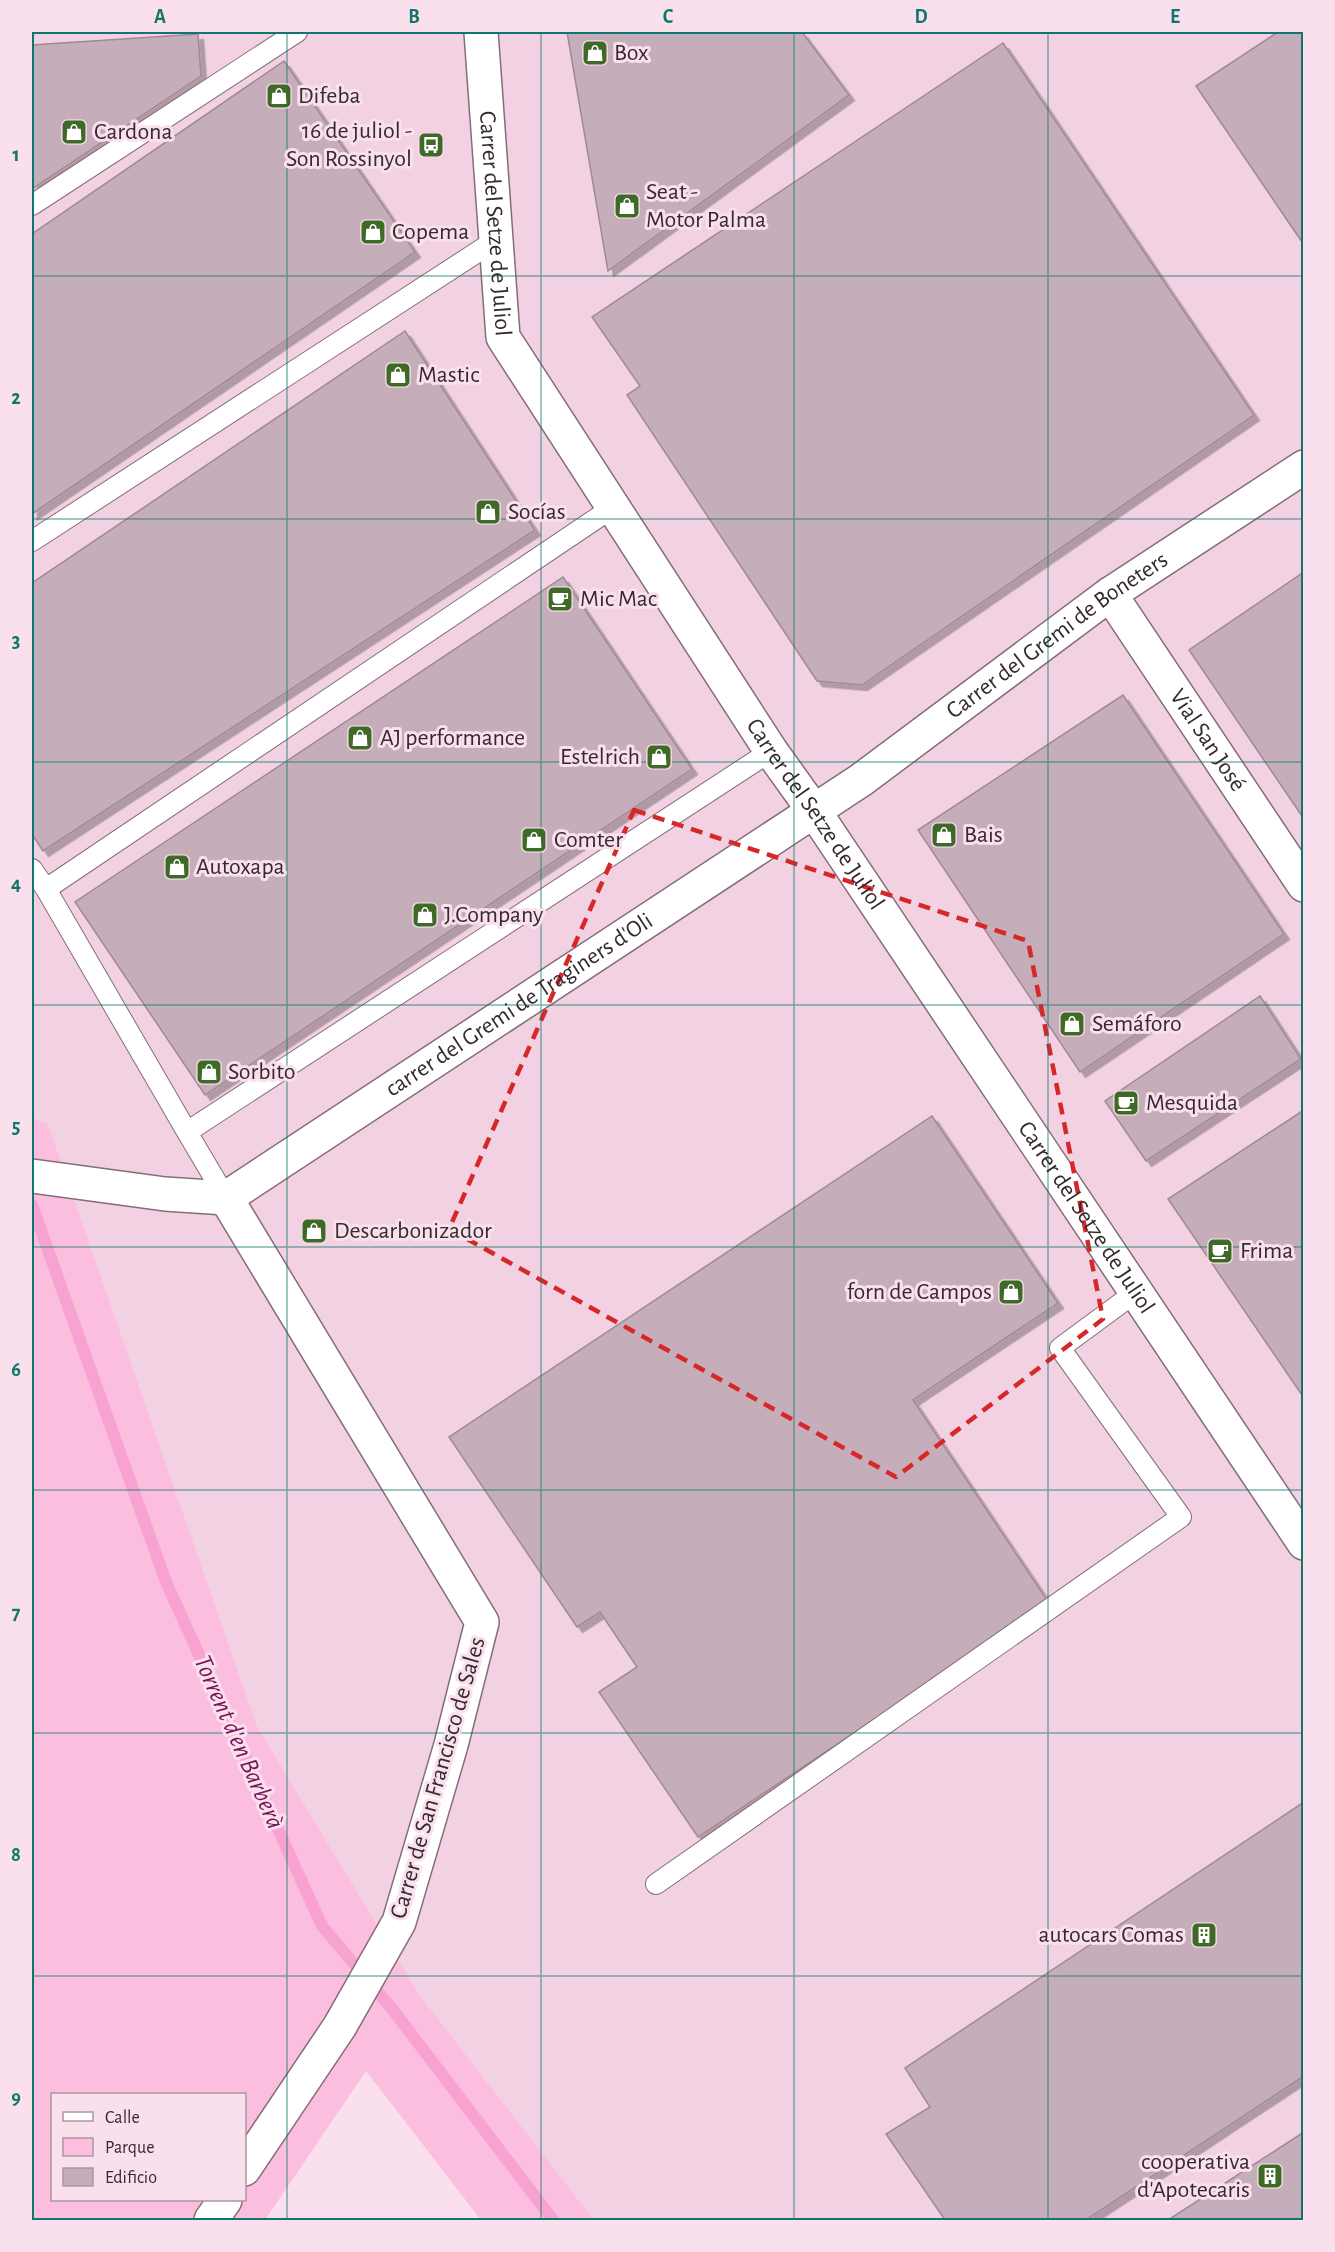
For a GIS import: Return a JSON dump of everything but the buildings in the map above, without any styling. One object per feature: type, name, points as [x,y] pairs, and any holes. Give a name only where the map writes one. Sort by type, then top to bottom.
[{"type":"street","name":"Carrer del Setze de Juliol","points":[[482,32],[503,337],[771,751],[814,811],[1304,1543]]},
{"type":"street","name":"Carrer del Gremi de Boneters","points":[[814,811],[861,780],[1110,594],[1304,467]]},
{"type":"street","name":"Vial San José","points":[[1110,594],[1304,885]]},
{"type":"street","name":"carrer del Gremi de Traginers d'Oli","points":[[226,1198],[814,811]]},
{"type":"street","points":[[32,1176],[165,1194],[226,1198]]},
{"type":"street","name":"Carrer de San Francisco de Sales","points":[[226,1198],[482,1622],[451,1745],[399,1922],[340,2026],[246,2166]]},
{"type":"street","points":[[211,2220],[224,2201]]},
{"type":"lane","points":[[32,205],[297,32]]},
{"type":"lane","points":[[32,541],[496,240]]},
{"type":"lane","points":[[45,889],[612,508]]},
{"type":"lane","points":[[187,1132],[771,751]]},
{"type":"lane","points":[[32,869],[226,1198]]},
{"type":"lane","points":[[656,1884],[1181,1517],[1060,1348],[1136,1292]]},
{"type":"highlighted area","points":[[634,810],[1028,941],[1103,1319],[896,1477],[449,1229]]},
{"type":"shaded area","points":[[32,32],[1303,32],[1303,2220],[594,2220],[418,1993],[257,1726],[48,1124],[32,1118]]},
{"type":"green space","points":[[32,1118],[48,1124],[257,1726],[418,1993],[594,2220],[481,2220],[366,2071],[265,2220],[32,2220]]},
{"type":"waterway","name":"Torrent d'en Barberà","points":[[32,1205],[166,1582],[322,1926],[393,2010],[553,2220]]},
{"type":"place","name":"Box","points":[[595,53]]},
{"type":"place","name":"Difeba","points":[[279,96]]},
{"type":"place","name":"Cardona","points":[[74,132]]},
{"type":"place","name":"16 de juliol - Son Rossinyol","points":[[431,145]]},
{"type":"place","name":"Seat - Motor Palma","points":[[627,206]]},
{"type":"place","name":"Copema","points":[[373,232]]},
{"type":"place","name":"Mastic","points":[[398,375]]},
{"type":"place","name":"Socías","points":[[488,512]]},
{"type":"place","name":"Mic Mac","points":[[560,599]]},
{"type":"place","name":"AJ performance","points":[[360,738]]},
{"type":"place","name":"Estelrich","points":[[659,757]]},
{"type":"place","name":"Bais","points":[[944,835]]},
{"type":"place","name":"Comter","points":[[534,840]]},
{"type":"place","name":"Autoxapa","points":[[177,867]]},
{"type":"place","name":"J.Company","points":[[425,915]]},
{"type":"place","name":"Semáforo","points":[[1072,1024]]},
{"type":"place","name":"Sorbito","points":[[209,1072]]},
{"type":"place","name":"Mesquida","points":[[1126,1103]]},
{"type":"place","name":"Descarbonizador","points":[[314,1231]]},
{"type":"place","name":"Frima","points":[[1220,1251]]},
{"type":"place","name":"forn de Campos","points":[[1011,1292]]},
{"type":"place","name":"autocars Comas","points":[[1204,1935]]},
{"type":"place","name":"cooperativa d'Apotecaris","points":[[1270,2176]]}]
